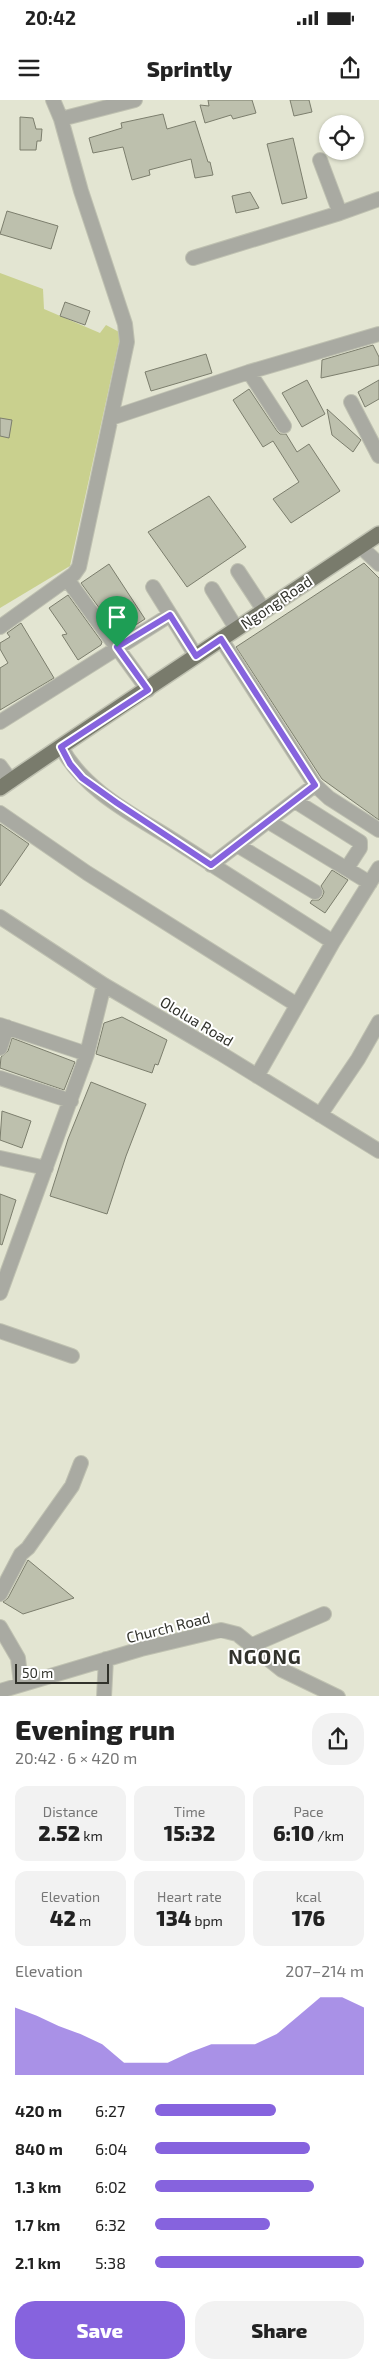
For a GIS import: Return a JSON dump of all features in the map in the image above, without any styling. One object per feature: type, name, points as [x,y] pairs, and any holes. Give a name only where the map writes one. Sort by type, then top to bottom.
[{"type":"main road","name":"Ngong Road","points":[[6,785],[148,690],[263,609],[379,534]]},
{"type":"street","points":[[0,627],[74,574],[79,567],[111,418],[127,332],[81,191],[61,119],[53,100]]},
{"type":"street","points":[[61,119],[135,100]]},
{"type":"street","points":[[320,160],[340,213]]},
{"type":"street","points":[[193,258],[340,213],[379,199]]},
{"type":"street","points":[[111,418],[249,372],[379,334]]},
{"type":"street","points":[[249,372],[284,426]]},
{"type":"street","points":[[351,402],[379,455]]},
{"type":"street","points":[[360,547],[379,564]]},
{"type":"street","points":[[238,571],[263,609]]},
{"type":"street","points":[[67,579],[148,690]]},
{"type":"street","points":[[153,587],[196,656]]},
{"type":"street","points":[[212,589],[236,628]]},
{"type":"street","points":[[0,722],[170,615]]},
{"type":"street","points":[[221,639],[315,785],[329,798],[379,830]]},
{"type":"street","points":[[61,747],[70,764],[82,778],[211,865],[333,942]]},
{"type":"street","points":[[0,766],[6,785]]},
{"type":"street","points":[[211,865],[315,785]]},
{"type":"street","points":[[295,801],[360,842],[360,848],[347,868]]},
{"type":"street","points":[[0,813],[87,873],[297,1005]]},
{"type":"street","points":[[269,822],[370,883]]},
{"type":"street","points":[[237,845],[316,892]]},
{"type":"street","points":[[257,1076],[333,942],[379,868]]},
{"type":"street","name":"Ololua Road","points":[[0,917],[104,985],[379,1151]]},
{"type":"street","points":[[0,1293],[4,1271],[46,1168],[87,1054],[104,985]]},
{"type":"street","points":[[320,1115],[358,1059],[379,1022]]},
{"type":"street","points":[[0,1048],[3,1026],[87,1054]]},
{"type":"street","points":[[0,1078],[71,1101]]},
{"type":"street","points":[[0,1158],[46,1168]]},
{"type":"street","points":[[0,1331],[72,1356]]},
{"type":"street","points":[[0,1594],[21,1554],[27,1550],[72,1486],[81,1463]]},
{"type":"street","points":[[250,1646],[324,1614]]},
{"type":"street","points":[[0,1627],[18,1658],[21,1684]]},
{"type":"street","name":"Church Road","points":[[0,1691],[106,1659],[199,1634],[221,1630],[237,1634],[282,1670],[338,1696]]},
{"type":"street","points":[[104,1696],[106,1659]]},
{"type":"green space","points":[[0,273],[43,289],[44,309],[100,333],[106,325],[121,333],[70,566],[0,608]]},
{"type":"building","points":[[208,100],[252,100],[256,113],[233,119],[231,115],[205,123],[200,105],[209,106]]},
{"type":"building","points":[[290,100],[309,100],[312,112],[294,116]]},
{"type":"building","points":[[163,114],[167,129],[195,121],[213,175],[195,178],[191,159],[149,170],[150,175],[132,180],[123,147],[93,153],[89,138],[122,128],[121,123]]},
{"type":"building","points":[[20,117],[33,118],[36,129],[42,129],[41,141],[37,141],[36,150],[20,150]]},
{"type":"building","points":[[293,138],[307,198],[282,204],[267,144]]},
{"type":"building","points":[[250,192],[259,208],[236,213],[232,196]]},
{"type":"building","points":[[7,211],[58,226],[51,249],[0,234]]},
{"type":"building","points":[[65,302],[90,311],[85,325],[60,316]]},
{"type":"building","points":[[373,345],[379,357],[379,365],[321,378],[322,360]]},
{"type":"building","points":[[206,354],[212,373],[151,391],[145,372]]},
{"type":"building","points":[[307,380],[325,414],[302,427],[282,393]]},
{"type":"building","points":[[379,380],[379,399],[365,407],[358,392]]},
{"type":"building","points":[[249,389],[277,431],[280,434],[286,434],[297,452],[309,444],[340,491],[291,523],[273,499],[299,482],[273,441],[263,447],[233,400]]},
{"type":"building","points":[[327,409],[361,440],[353,452],[332,435]]},
{"type":"building","points":[[0,418],[12,420],[9,438],[0,436]]},
{"type":"building","points":[[209,496],[246,547],[187,587],[148,532]]},
{"type":"building","points":[[364,563],[379,578],[379,820],[322,779],[236,647]]},
{"type":"building","points":[[109,564],[145,619],[123,633],[116,631],[81,583]]},
{"type":"building","points":[[68,595],[102,642],[101,645],[78,660],[62,635],[67,634],[49,608]]},
{"type":"building","points":[[21,623],[54,678],[0,710],[0,668],[8,663],[0,649],[0,643],[10,637],[7,633]]},
{"type":"building","points":[[0,824],[29,844],[0,886]]},
{"type":"building","points":[[332,870],[348,880],[325,913],[310,903],[312,900],[319,900],[322,897],[324,892],[321,886]]},
{"type":"building","points":[[122,1017],[167,1040],[158,1065],[155,1064],[152,1073],[96,1054],[104,1023]]},
{"type":"building","points":[[12,1038],[75,1062],[64,1090],[0,1068],[1,1057],[8,1051]]},
{"type":"building","points":[[91,1082],[146,1104],[107,1214],[50,1196],[68,1139]]},
{"type":"building","points":[[2,1111],[31,1121],[22,1148],[0,1140]]},
{"type":"building","points":[[0,1194],[16,1200],[2,1245],[0,1244]]},
{"type":"building","points":[[28,1560],[74,1598],[23,1614],[3,1602],[8,1598]]},
{"type":"district","name":"NGONG","points":[[265,1656]]},
{"type":"route","points":[[170,615],[196,656],[221,639],[315,785],[211,865],[117,803],[82,778],[70,764],[61,747],[148,690],[117,647],[170,615]]}]
